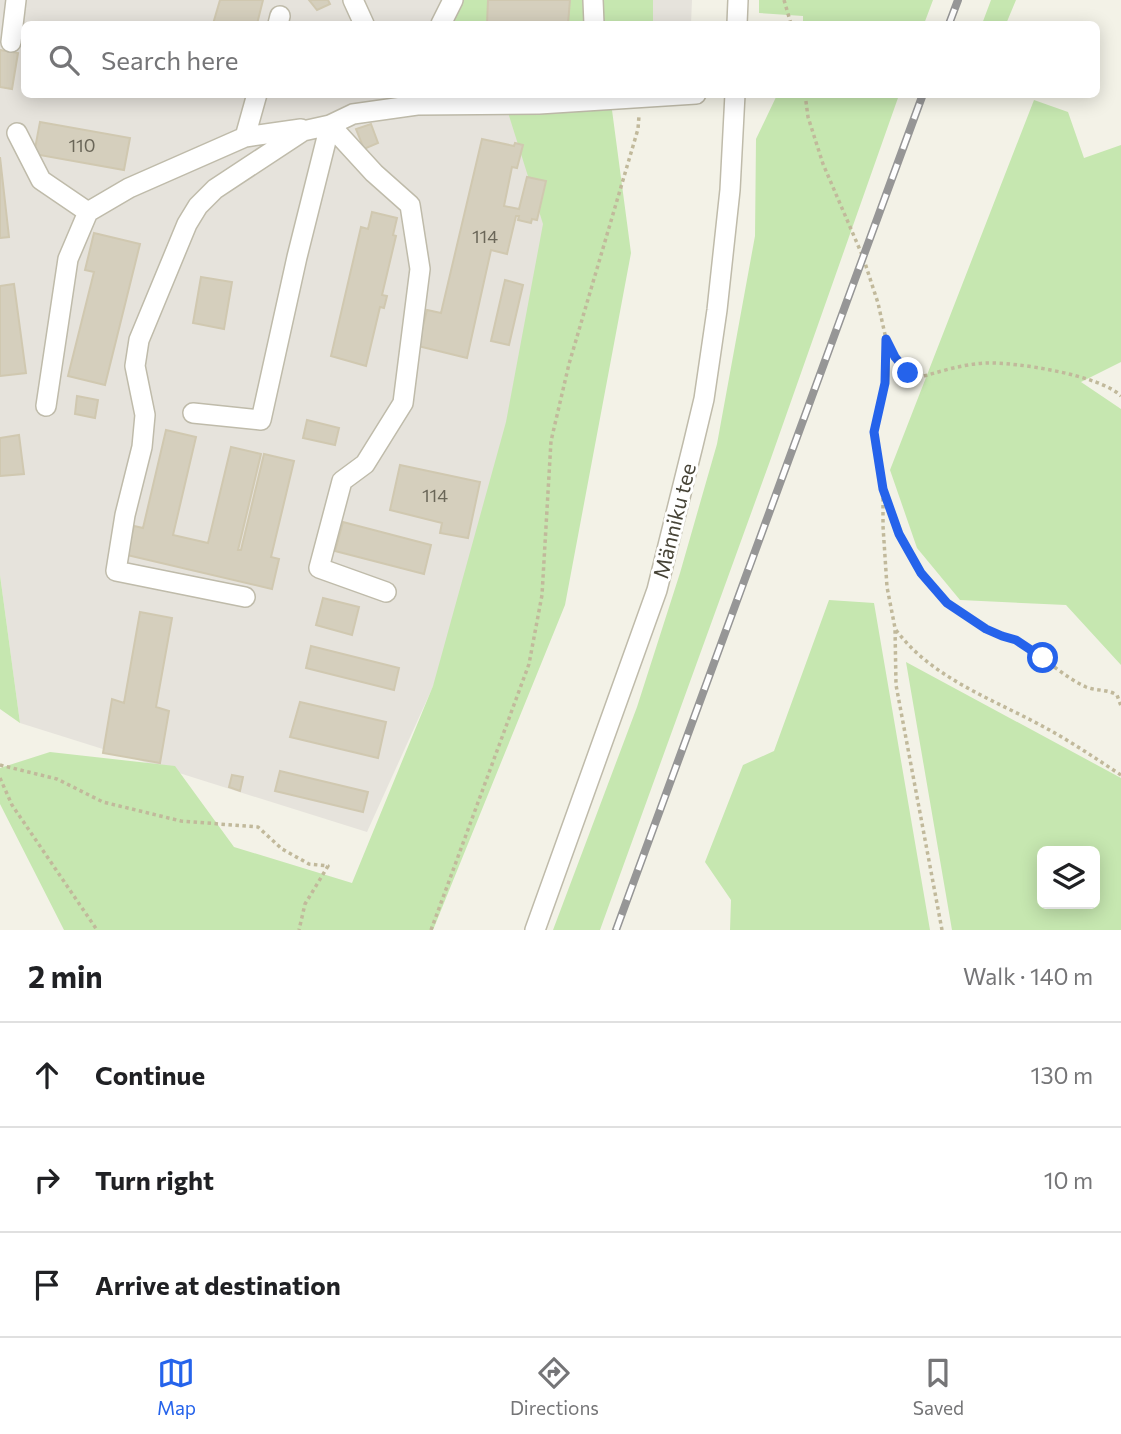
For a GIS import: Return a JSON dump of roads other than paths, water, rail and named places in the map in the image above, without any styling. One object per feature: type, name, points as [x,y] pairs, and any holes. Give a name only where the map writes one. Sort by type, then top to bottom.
[{"type":"street","points":[[12,42],[16,0]]},
{"type":"street","points":[[353,0],[363,21]]},
{"type":"street","points":[[442,21],[453,0]]},
{"type":"street","points":[[593,0],[594,21]]},
{"type":"street","points":[[244,136],[256,98]]},
{"type":"street","points":[[245,597],[116,571],[125,515],[142,447],[145,415],[135,366],[139,340],[187,224],[198,206],[215,189],[303,131],[330,125],[353,114],[415,98],[539,104],[590,98]]},
{"type":"street","name":"Männiku tee","points":[[535,930],[657,590],[691,457],[706,388],[717,310],[730,190],[735,98]]},
{"type":"street","points":[[47,406],[68,259],[88,212],[129,188],[244,136],[330,125]]},
{"type":"street","points":[[192,413],[261,419],[330,125]]},
{"type":"street","points":[[330,125],[374,173],[410,205],[420,269],[403,403],[365,464],[342,481],[319,568],[386,592]]},
{"type":"street","points":[[16,133],[41,180],[88,212]]},
{"type":"railway","points":[[950,21],[958,0]]},
{"type":"railway","points":[[616,930],[922,98]]}]
